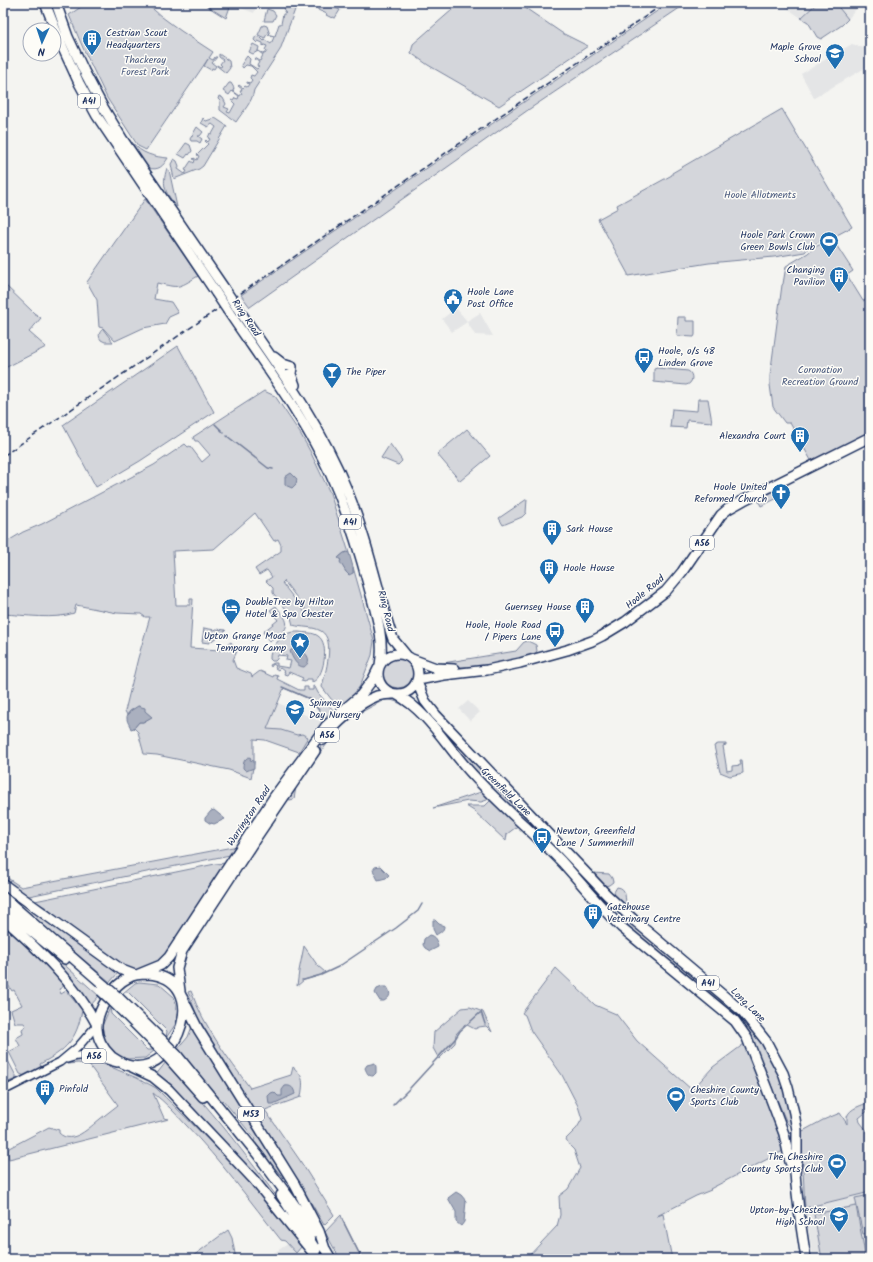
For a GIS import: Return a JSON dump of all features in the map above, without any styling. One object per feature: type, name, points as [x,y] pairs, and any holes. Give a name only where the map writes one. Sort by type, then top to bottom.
[{"type":"highway","name":"Ring Road","points":[[45,3],[64,52],[97,116],[283,391],[306,427],[330,472],[351,526],[380,627],[382,646],[380,666]]},
{"type":"highway","name":"Ring Road","points":[[56,3],[68,37],[84,71],[103,107],[127,146],[268,352],[280,362],[292,367],[291,374],[298,396],[326,443],[347,489],[362,532],[393,639],[409,657]]},
{"type":"highway","name":"Hoole Road","points":[[418,681],[439,675],[487,670],[520,663],[592,641],[625,622],[666,591],[682,572],[725,512],[744,500],[870,437]]},
{"type":"highway","points":[[395,654],[401,654],[409,657],[418,668],[418,681],[414,688],[409,692],[394,694],[387,691],[382,686],[378,674],[380,666],[384,660],[395,654]]},
{"type":"highway","name":"Hoole Road","points":[[409,657],[436,668],[487,670]]},
{"type":"highway","name":"Warrington Road","points":[[252,838],[274,797],[326,726],[361,695],[373,679],[380,666]]},
{"type":"highway","name":"Greenfield Lane","points":[[418,681],[425,701],[436,715],[607,895]]},
{"type":"highway","name":"Warrington Road","points":[[137,975],[161,965],[169,958],[252,838],[330,732],[355,709],[367,701],[382,695],[394,694]]},
{"type":"highway","name":"Greenfield Lane","points":[[394,694],[409,702],[421,714],[473,776],[562,862],[600,906]]},
{"type":"highway","name":"Warrington Road","points":[[181,994],[177,968],[182,951],[234,865]]},
{"type":"highway","points":[[3,884],[122,970],[137,975]]},
{"type":"highway","name":"Long Lane","points":[[607,895],[635,921],[742,1012],[766,1041],[783,1074],[792,1102],[797,1130],[797,1160],[795,1173],[806,1259]]},
{"type":"highway","name":"M53","points":[[3,897],[115,999],[174,1058],[258,1155],[316,1242],[318,1259]]},
{"type":"highway","name":"Long Lane","points":[[600,906],[621,927],[735,1021],[741,1029],[767,1088],[784,1134],[790,1162],[795,1173]]},
{"type":"highway","name":"M53","points":[[3,908],[66,960],[103,988]]},
{"type":"highway","points":[[3,918],[62,976],[86,1005],[97,1026],[102,1046],[120,1062],[130,1066],[145,1066],[162,1056],[178,1036],[183,1020],[184,1013],[181,994],[174,984],[162,976],[156,974],[137,975],[122,981],[115,987],[105,1002],[97,1026]]},
{"type":"highway","name":"M53","points":[[181,994],[198,1029],[295,1185],[322,1259]]},
{"type":"highway","name":"M53","points":[[130,1066],[152,1077],[168,1090],[331,1259]]},
{"type":"main road","name":"A56","points":[[60,1062],[78,1047],[97,1026]]},
{"type":"main road","name":"A56","points":[[3,1091],[60,1062],[76,1056],[89,1055],[130,1066]]},
{"type":"shaded area","points":[[228,3],[257,3],[254,13]]},
{"type":"shaded area","points":[[780,3],[817,3],[801,18]]},
{"type":"shaded area","points":[[835,3],[861,3],[848,19]]},
{"type":"shaded area","name":"Maple Grove School","points":[[852,44],[870,50],[870,65],[814,98],[801,74]]},
{"type":"shaded area","points":[[456,308],[467,321],[480,313],[493,336],[475,335],[467,322],[452,332],[442,319]]},
{"type":"shaded area","points":[[468,701],[480,712],[470,721],[459,709]]},
{"type":"shaded area","name":"Spinney Day Nursery","points":[[278,703],[324,723],[304,748],[265,731]]},
{"type":"shaded area","name":"Upton-by-Chester High School","points":[[870,1192],[870,1259],[813,1259],[805,1208]]},
{"type":"shaded area","points":[[288,1244],[298,1256],[296,1259],[264,1259]]},
{"type":"green space","name":"Thackeray Forest Park","points":[[87,3],[146,3],[181,31],[213,52],[209,58],[213,60],[217,57],[212,63],[216,66],[211,70],[204,66],[208,59],[146,150],[138,146],[107,98],[69,15]]},
{"type":"green space","points":[[202,3],[228,3],[231,4],[226,18]]},
{"type":"green space","points":[[325,3],[340,10],[335,18],[332,18],[318,10],[318,7],[316,7],[315,4]]},
{"type":"green space","points":[[460,3],[518,3],[562,33],[588,46],[499,106],[428,65],[411,53],[413,44]]},
{"type":"green space","points":[[669,3],[687,3],[528,110],[250,307],[241,295]]},
{"type":"green space","points":[[817,3],[835,3],[848,19],[842,25],[821,39],[817,37],[808,22],[801,18]]},
{"type":"green space","points":[[286,4],[296,7],[280,50],[254,90],[249,103],[236,122],[220,110],[220,101],[218,99],[219,96],[223,98],[226,104],[224,107],[229,109],[227,112],[230,113],[235,104],[231,100],[233,101],[235,98],[238,99],[239,96],[232,91],[229,95],[223,91],[229,83],[231,83],[234,88],[233,91],[240,96],[242,89],[238,86],[239,85],[243,88],[245,86],[247,87],[249,84],[247,82],[250,83],[252,80],[250,78],[251,75],[254,76],[257,72],[251,66],[246,65],[243,68],[241,65],[247,56],[250,59],[249,64],[257,69],[259,67],[257,66],[259,62],[254,59],[255,58],[260,61],[263,55],[258,51],[265,54],[267,51],[265,50],[267,46],[263,46],[263,43],[258,41],[257,43],[254,40],[256,36],[271,44],[274,37],[267,34],[265,38],[258,35],[262,26],[267,26],[270,35],[275,36],[279,24],[281,24],[283,14],[286,13],[284,12]]},
{"type":"green space","points":[[267,9],[273,11],[276,15],[273,21],[264,21]]},
{"type":"green space","points":[[253,44],[259,47],[258,51],[253,54],[249,52]]},
{"type":"green space","points":[[219,54],[229,61],[230,68],[226,73],[217,66],[222,66],[220,64],[223,60],[219,57]]},
{"type":"green space","name":"Hoole Allotments","points":[[782,109],[852,227],[837,235],[831,235],[809,247],[805,252],[774,257],[709,263],[628,276],[598,219],[618,208],[617,205],[672,175],[672,173]]},
{"type":"green space","points":[[203,118],[206,121],[215,118],[227,126],[203,166],[174,179],[171,164],[174,159],[177,161],[179,166],[178,169],[185,174],[187,171],[185,170],[191,161],[194,163],[194,158],[197,160],[199,156],[197,155],[208,144],[205,141],[206,140],[208,142],[210,139],[208,138],[210,133],[212,134],[216,127],[212,124],[208,127],[201,123]]},
{"type":"green space","points":[[197,127],[203,132],[200,136],[198,136],[202,139],[200,143],[197,141],[191,141],[190,139]]},
{"type":"green space","points":[[132,142],[148,154],[168,158],[158,168],[148,168],[131,144]]},
{"type":"green space","points":[[186,143],[190,145],[192,151],[185,158],[178,154]]},
{"type":"green space","points":[[167,168],[169,170],[177,207],[167,194],[164,180]]},
{"type":"green space","points":[[145,199],[198,276],[178,286],[157,283],[154,299],[171,302],[178,313],[169,317],[165,324],[143,328],[115,341],[103,328],[99,327],[97,300],[87,282]]},
{"type":"green space","name":"Coronation Recreation Ground","points":[[833,240],[853,271],[847,275],[863,301],[870,298],[870,440],[812,462],[790,423],[785,423],[773,407],[770,376],[782,285],[786,266],[820,245]]},
{"type":"green space","points":[[3,283],[41,318],[29,332],[46,347],[3,369]]},
{"type":"green space","points":[[678,317],[686,317],[686,321],[695,321],[694,337],[677,336]]},
{"type":"green space","points":[[103,329],[113,342],[105,342],[101,340],[99,334]]},
{"type":"green space","points":[[178,346],[214,412],[140,461],[96,487],[63,425]]},
{"type":"green space","points":[[654,369],[688,371],[692,376],[692,379],[690,383],[686,385],[654,382]]},
{"type":"green space","points":[[264,391],[275,396],[300,433],[330,493],[349,553],[344,553],[339,557],[346,572],[353,573],[353,567],[374,641],[372,655],[360,686],[351,698],[338,708],[322,687],[329,649],[325,635],[318,629],[293,625],[290,614],[273,593],[273,588],[266,581],[272,577],[267,570],[259,575],[255,569],[281,551],[281,545],[278,539],[274,541],[255,513],[214,549],[173,551],[176,605],[190,605],[190,599],[193,599],[190,648],[220,650],[231,642],[237,651],[233,660],[236,668],[251,674],[252,677],[260,671],[273,677],[274,675],[278,676],[277,679],[299,690],[304,690],[304,687],[308,687],[308,690],[313,690],[313,686],[334,711],[325,717],[310,699],[284,688],[267,729],[281,730],[297,735],[302,734],[308,737],[299,752],[265,740],[254,739],[254,763],[251,778],[229,770],[157,755],[144,754],[138,732],[134,728],[139,722],[143,722],[151,717],[139,706],[130,711],[127,715],[125,711],[150,617],[145,617],[141,614],[117,613],[76,605],[74,613],[58,616],[3,614],[3,544],[23,532],[42,524],[154,465],[185,444],[188,447],[190,446],[202,462],[210,455],[198,441],[195,441],[193,437]],"holes":[[[284,581],[310,615],[311,620],[282,583]]]},
{"type":"green space","points":[[698,399],[708,399],[712,422],[687,420],[686,428],[670,427],[672,409],[697,411]]},
{"type":"green space","points":[[467,429],[490,456],[460,481],[437,454]]},
{"type":"green space","points":[[390,444],[402,461],[398,465],[381,458]]},
{"type":"green space","points":[[781,486],[784,492],[782,496],[761,506],[757,498]]},
{"type":"green space","points":[[527,499],[526,513],[522,517],[503,525],[499,518]]},
{"type":"green space","points":[[276,606],[284,616],[287,623],[285,630],[281,634],[269,641],[263,632],[278,620],[270,610]]},
{"type":"green space","points":[[204,628],[226,630],[209,643],[202,642]]},
{"type":"green space","points":[[289,633],[311,633],[318,636],[322,640],[324,646],[325,653],[320,675],[312,682],[312,679],[306,679],[305,682],[301,681],[303,678],[289,672],[287,675],[284,674],[285,672],[280,668],[278,670],[273,664],[271,667],[270,665],[274,663],[277,663],[277,666],[289,668],[291,661],[286,660],[287,656],[278,655],[275,661],[272,661],[270,659],[271,651],[282,637]]},
{"type":"green space","points":[[528,641],[536,645],[537,651],[535,654],[497,664],[461,667],[433,664],[516,651],[524,642]]},
{"type":"green space","points":[[398,658],[409,662],[413,673],[409,684],[398,688],[387,684],[383,673],[387,662]]},
{"type":"green space","points":[[392,698],[414,712],[392,700],[384,700],[354,716],[334,734],[296,787],[294,799],[288,799],[289,793],[323,743],[346,719],[376,700]]},
{"type":"green space","points":[[441,723],[576,867],[591,887],[590,888],[565,859],[475,772],[437,728]]},
{"type":"green space","points":[[718,744],[726,744],[723,746],[727,771],[732,770],[732,766],[741,765],[740,760],[742,760],[743,773],[730,776],[720,772],[714,746]]},
{"type":"green space","points":[[484,791],[490,797],[481,802],[468,801],[433,808]]},
{"type":"green space","points":[[492,799],[519,825],[507,834],[506,841],[474,811],[466,806],[485,806]]},
{"type":"green space","points":[[238,846],[230,855],[29,896],[26,898],[3,880],[3,875],[21,887]]},
{"type":"green space","points":[[226,863],[166,955],[154,965],[144,969],[130,971],[91,944],[45,907],[35,901],[215,864]]},
{"type":"green space","points":[[591,874],[609,874],[613,882],[605,886]]},
{"type":"green space","points":[[3,886],[119,972],[110,982],[3,892]]},
{"type":"green space","points":[[617,887],[623,889],[627,907],[631,912],[615,898],[614,892]]},
{"type":"green space","points":[[613,906],[726,1000],[762,1039],[784,1081],[792,1124],[789,1125],[787,1123],[748,1032],[635,934]]},
{"type":"green space","points":[[11,919],[99,996],[90,1006]]},
{"type":"green space","points":[[3,921],[66,985],[59,989],[61,994],[66,991],[82,1010],[77,1029],[69,1043],[57,1054],[40,1064],[41,1068],[25,1076],[20,1074],[9,1052],[20,1046],[16,1038],[23,1034],[22,1029],[26,1026],[24,1023],[15,1023],[11,1010],[22,1005],[14,990],[12,991],[3,977]]},
{"type":"green space","points":[[304,946],[318,966],[325,972],[321,975],[304,980],[297,986],[299,971]]},
{"type":"green space","name":"Cheshire County Sports Club","points":[[556,968],[595,1005],[616,1014],[637,1041],[692,1090],[713,1067],[744,1044],[761,1083],[771,1110],[783,1151],[710,1189],[711,1190],[657,1216],[663,1214],[672,1259],[526,1259],[557,1226],[560,1215],[559,1196],[568,1189],[580,1168],[574,1150],[566,1139],[577,1128],[582,1119],[578,1106],[562,1075],[531,1031],[525,1015],[522,1013]]},
{"type":"green space","points":[[135,983],[159,984],[174,997],[176,1003],[177,1022],[166,1038],[167,1031],[128,992],[123,993]]},
{"type":"green space","points":[[191,991],[210,1030],[225,1054],[250,1088],[291,1075],[293,1067],[300,1074],[303,1084],[301,1097],[265,1110],[299,1159],[334,1215],[324,1225],[198,1018],[188,992]]},
{"type":"green space","points":[[470,1007],[483,1012],[492,1032],[486,1026],[475,1029],[465,1024],[456,1034],[455,1043],[439,1059],[433,1048],[434,1032],[462,1008]]},
{"type":"green space","points":[[110,1008],[111,1014],[147,1050],[154,1051],[145,1058],[126,1059],[118,1056],[105,1042],[102,1026]]},
{"type":"green space","points":[[193,1024],[286,1177],[283,1178],[254,1141],[255,1139],[223,1100],[222,1101],[177,1050],[188,1037]]},
{"type":"green space","points":[[3,1051],[16,1076],[16,1079],[3,1084],[3,1072],[8,1069],[3,1059]]},
{"type":"green space","points":[[75,1060],[94,1060],[137,1078],[156,1088],[233,1164],[269,1204],[301,1247],[296,1253],[285,1241],[281,1240],[235,1181],[199,1139],[162,1100],[153,1093],[164,1118],[169,1119],[9,1159],[9,1148],[49,1127],[59,1130],[59,1133],[64,1136],[75,1136],[81,1134],[118,1105],[89,1065],[78,1063],[68,1064]]},
{"type":"green space","points":[[166,1062],[212,1113],[283,1205],[279,1204],[247,1165],[231,1152],[155,1076]]},
{"type":"green space","points":[[870,1102],[870,1109],[859,1118],[860,1122],[868,1132],[870,1149],[870,1192],[805,1208],[801,1132],[840,1113],[847,1124],[847,1117],[850,1111]]},
{"type":"green space","points":[[870,1195],[870,1233],[863,1234],[855,1198]]},
{"type":"green space","points":[[856,1206],[866,1259],[822,1259],[814,1214]]},
{"type":"green space","points":[[341,1215],[362,1259],[340,1259],[325,1232]]},
{"type":"green space","points":[[228,1230],[232,1238],[236,1259],[189,1259]]},
{"type":"water","points":[[291,473],[297,479],[296,484],[292,488],[285,485],[285,477]]},
{"type":"water","points":[[347,552],[349,553],[353,567],[353,573],[349,575],[340,562],[341,560],[338,558]]},
{"type":"water","points":[[297,648],[303,651],[307,656],[308,662],[304,667],[297,664],[291,654],[290,651]]},
{"type":"water","points":[[138,706],[145,708],[145,711],[152,717],[143,722],[139,722],[134,728],[131,729],[127,721],[127,717],[131,711]]},
{"type":"water","points":[[249,757],[251,758],[250,760],[254,761],[254,768],[246,771],[243,768],[243,764]]},
{"type":"water","points":[[214,810],[225,819],[211,824],[205,820],[205,818],[211,811]]},
{"type":"water","points":[[380,866],[389,875],[386,878],[378,880],[373,870],[375,867]]},
{"type":"water","points":[[433,920],[444,926],[443,930],[436,935],[433,929]]},
{"type":"water","points":[[429,935],[433,936],[438,947],[430,951],[423,945],[424,939]]},
{"type":"water","points":[[387,987],[390,995],[384,1001],[380,1001],[375,993],[377,989]]},
{"type":"water","points":[[375,1063],[376,1073],[373,1076],[367,1073],[365,1068],[367,1065]]},
{"type":"water","points":[[285,1086],[292,1087],[295,1094],[273,1104],[269,1104],[268,1096],[274,1092],[278,1096],[282,1096],[282,1090]]},
{"type":"water","points":[[456,1192],[466,1201],[464,1222],[461,1226],[456,1222],[456,1212],[448,1198]]},
{"type":"waterway","points":[[215,424],[224,433]]},
{"type":"waterway","points":[[227,436],[268,468],[273,469]]},
{"type":"waterway","points":[[282,687],[310,699],[321,713]]},
{"type":"waterway","points":[[302,980],[321,975],[338,967],[396,928],[418,911],[422,904]]},
{"type":"waterway","points":[[393,1105],[455,1039],[460,1031],[481,1012],[485,1024]]},
{"type":"waterway","points":[[343,1221],[362,1259]]},
{"type":"railway","points":[[3,456],[665,3]]},
{"type":"place","name":"Cestrian Scout Headquarters","points":[[92,56]]},
{"type":"place","name":"Maple Grove School","points":[[835,70]]},
{"type":"place","name":"Hoole Park Crown Green Bowls Club","points":[[829,258]]},
{"type":"place","name":"Changing Pavilion","points":[[839,293]]},
{"type":"place","name":"Hoole Lane Post Office","points":[[453,315]]},
{"type":"place","name":"Hoole, o/s 48 Linden Grove","points":[[644,374]]},
{"type":"place","name":"The Piper","points":[[332,389]]},
{"type":"place","name":"Alexandra Court","points":[[800,453]]},
{"type":"place","name":"Hoole United Reformed Church","points":[[781,510]]},
{"type":"place","name":"Sark House","points":[[552,546]]},
{"type":"place","name":"Hoole House","points":[[549,585]]},
{"type":"place","name":"Guernsey House","points":[[585,624]]},
{"type":"place","name":"DoubleTree by Hilton Hotel & Spa Chester","points":[[231,625]]},
{"type":"place","name":"Hoole, Hoole Road / Pipers Lane","points":[[555,648]]},
{"type":"place","name":"Upton Grange Moat Temporary Camp","points":[[300,659]]},
{"type":"place","name":"Spinney Day Nursery","points":[[295,726]]},
{"type":"place","name":"Newton, Greenfield Lane / Summerhill","points":[[542,854]]},
{"type":"place","name":"Gatehouse Veterinary Centre","points":[[593,930]]},
{"type":"place","name":"Pinfold","points":[[45,1106]]},
{"type":"place","name":"Cheshire County Sports Club","points":[[676,1113]]},
{"type":"place","name":"The Cheshire County Sports Club","points":[[837,1180]]},
{"type":"place","name":"Upton-by-Chester High School","points":[[839,1233]]}]
